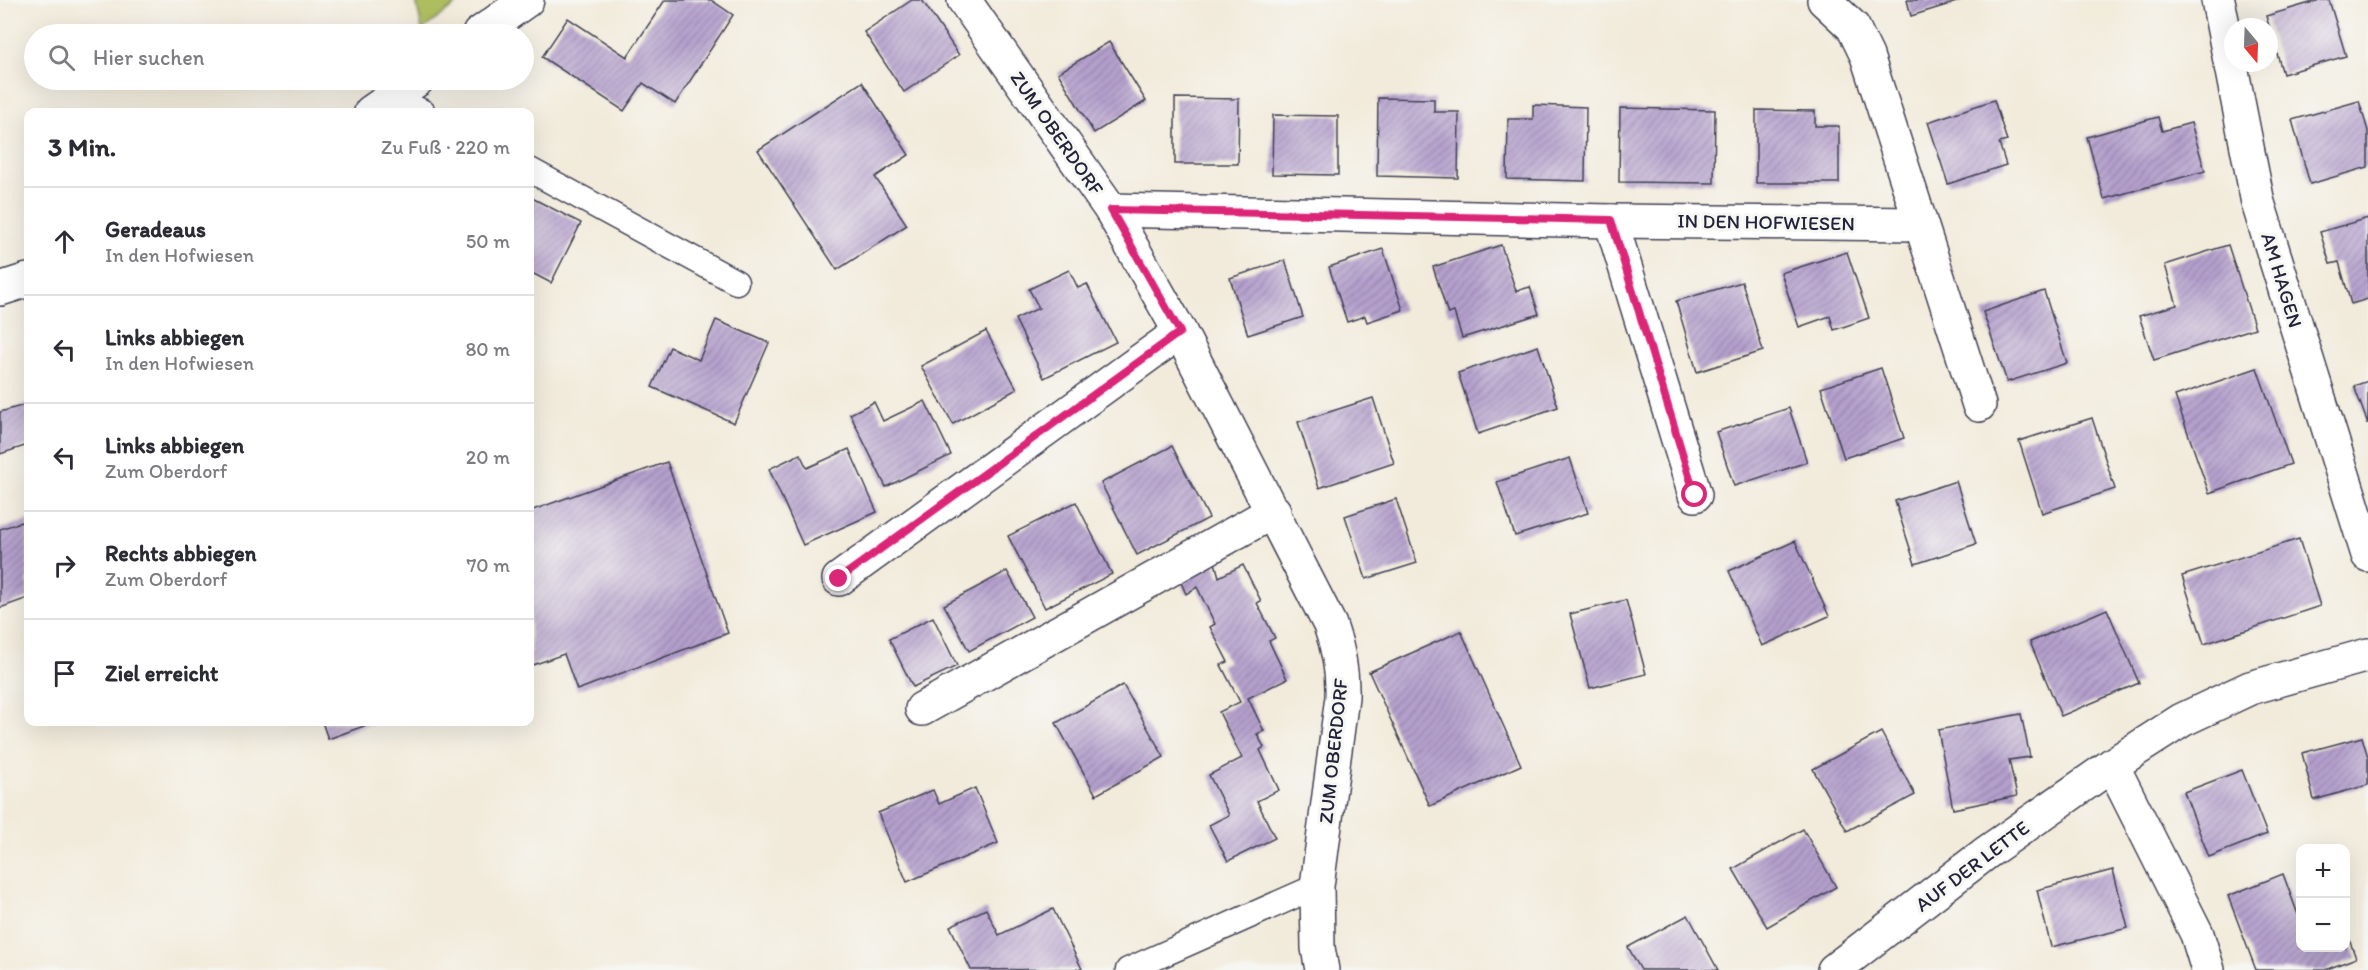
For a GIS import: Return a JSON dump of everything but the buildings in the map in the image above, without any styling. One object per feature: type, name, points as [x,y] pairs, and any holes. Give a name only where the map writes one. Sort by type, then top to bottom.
[{"type":"street","points":[[493,24],[527,0]]},
{"type":"street","name":"ZUM OBERDORF","points":[[964,0],[1111,210],[1180,332],[1274,511],[1340,650],[1343,674],[1342,698],[1317,886],[1318,948],[1322,970]]},
{"type":"street","points":[[1824,0],[1853,27],[1868,56],[1979,405]]},
{"type":"street","name":"AM HAGEN","points":[[2218,0],[2258,202],[2368,555]]},
{"type":"street","name":"IN DEN HOFWIESEN","points":[[1111,210],[1920,224]]},
{"type":"street","points":[[1611,220],[1695,495]]},
{"type":"street","points":[[0,289],[24,281]]},
{"type":"street","points":[[839,579],[1180,332]]},
{"type":"street","points":[[922,709],[1274,511]]},
{"type":"street","name":"AUF DER LETTE","points":[[1834,970],[1986,853],[2112,765],[2182,720],[2250,688],[2368,655]]},
{"type":"street","points":[[2112,765],[2197,934],[2208,970]]},
{"type":"lane","points":[[393,96],[416,108]]},
{"type":"lane","points":[[534,172],[736,282]]},
{"type":"lane","points":[[1128,970],[1317,886]]},
{"type":"green space","points":[[416,0],[462,0],[430,24],[421,24]]},
{"type":"route","points":[[839,579],[1180,332],[1111,210],[1611,220],[1695,495]]}]
